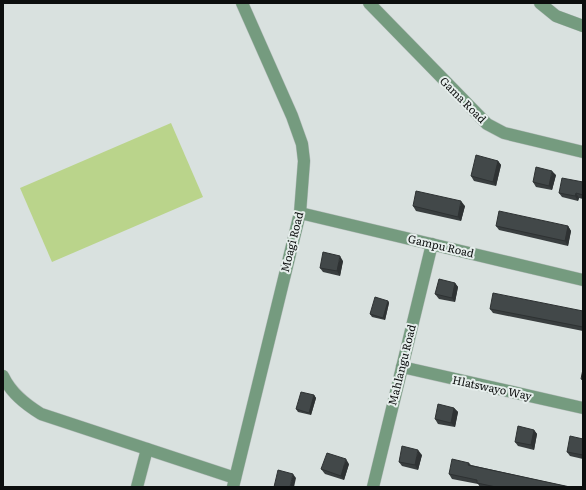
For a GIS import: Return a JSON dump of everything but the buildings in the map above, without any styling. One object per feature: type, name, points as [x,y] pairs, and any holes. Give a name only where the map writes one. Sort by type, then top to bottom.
[{"type":"street","name":"Moagi Road","points":[[234,482],[300,213],[304,175],[302,144],[292,116],[242,3]]},
{"type":"street","name":"Gama Road","points":[[369,3],[487,124],[504,133],[583,152]]},
{"type":"street","points":[[540,3],[561,18],[583,26]]},
{"type":"street","name":"Gampu Road","points":[[300,213],[583,280]]},
{"type":"street","name":"Mahlangu Road","points":[[373,487],[432,244]]},
{"type":"street","name":"Hlatswayo Way","points":[[402,367],[583,408]]},
{"type":"street","points":[[3,376],[14,392],[26,404],[41,414],[147,449],[234,482]]},
{"type":"street","points":[[137,487],[147,449]]},
{"type":"green space","points":[[171,123],[203,197],[52,262],[20,188]]}]
